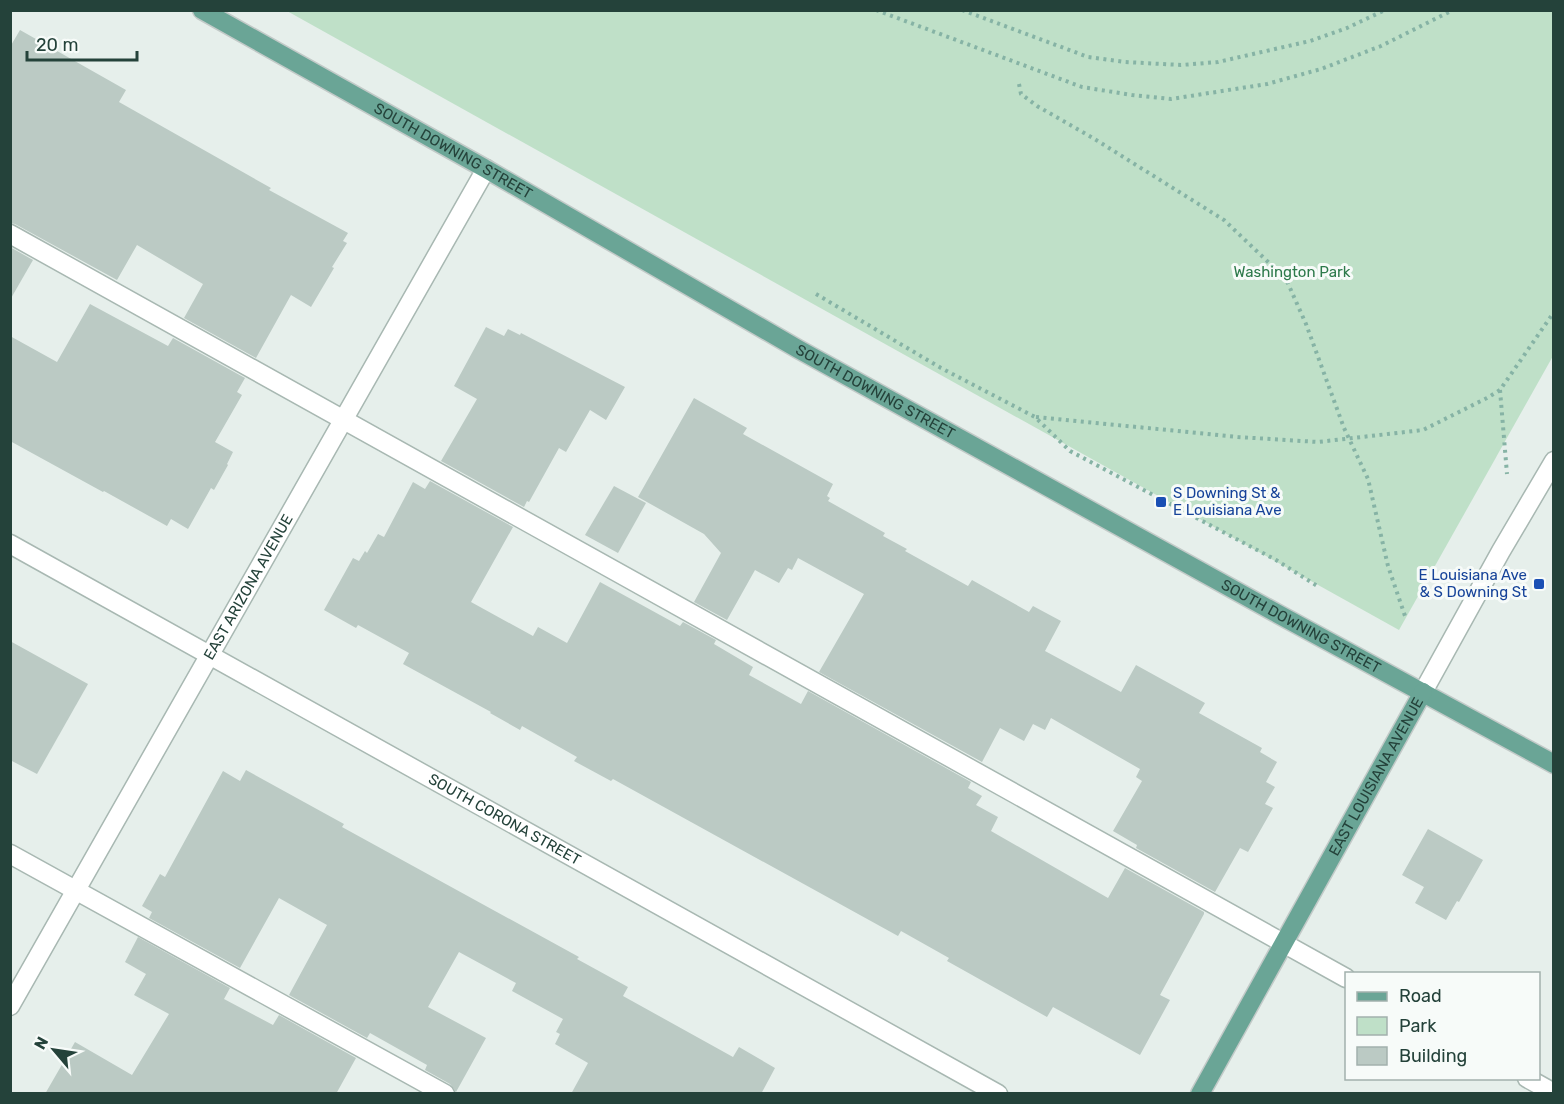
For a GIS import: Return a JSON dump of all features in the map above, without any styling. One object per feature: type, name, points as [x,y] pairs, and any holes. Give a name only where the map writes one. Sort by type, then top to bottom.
[{"type":"main road","name":"SOUTH DOWNING STREET","points":[[201,10],[486,169],[798,349],[1554,764]]},
{"type":"main road","name":"EAST LOUISIANA AVENUE","points":[[1200,1094],[1423,692]]},
{"type":"street","name":"EAST ARIZONA AVENUE","points":[[10,1005],[486,169]]},
{"type":"street","points":[[10,234],[1345,977]]},
{"type":"street","name":"EAST LOUISIANA AVENUE","points":[[1423,692],[1554,461]]},
{"type":"street","name":"SOUTH CORONA STREET","points":[[10,544],[998,1094]]},
{"type":"street","points":[[10,854],[445,1094]]},
{"type":"street","points":[[1531,1080],[1554,1093]]},
{"type":"path","points":[[876,10],[1082,87],[1171,99],[1267,84],[1321,69],[1381,46],[1453,10]]},
{"type":"path","points":[[962,10],[1088,57],[1125,62],[1181,64],[1218,62],[1310,41],[1347,28],[1386,10]]},
{"type":"path","points":[[1019,84],[1021,94],[1037,106],[1093,138],[1224,220],[1286,279],[1306,324],[1348,437],[1368,479],[1388,566],[1405,616]]},
{"type":"path","points":[[816,294],[941,368],[1035,417],[1070,451],[1276,560],[1319,587]]},
{"type":"path","points":[[1035,417],[1238,437],[1317,442],[1423,430],[1500,390],[1554,312]]},
{"type":"path","points":[[1500,390],[1507,474]]},
{"type":"green space","name":"Washington Park","points":[[287,11],[1553,11],[1553,356],[1399,630]]},
{"type":"building","points":[[20,30],[126,90],[119,102],[271,188],[269,190],[348,233],[343,241],[347,243],[311,307],[291,295],[256,358],[184,318],[203,284],[137,245],[117,280],[10,223],[10,47]]},
{"type":"building","points":[[10,247],[33,260],[10,300]]},
{"type":"building","points":[[90,304],[168,346],[173,338],[245,378],[237,392],[242,395],[215,442],[233,452],[214,490],[211,488],[188,529],[171,519],[167,526],[10,441],[10,336],[57,362]]},
{"type":"building","points":[[486,327],[504,336],[508,329],[520,335],[521,333],[625,387],[606,420],[590,410],[566,452],[559,448],[524,507],[441,461],[477,399],[454,386]]},
{"type":"building","points":[[694,398],[747,428],[743,434],[833,484],[827,496],[830,498],[828,501],[885,533],[883,536],[907,549],[905,551],[968,586],[972,580],[1029,612],[1033,606],[1061,621],[1045,651],[1121,692],[1136,665],[1205,703],[1199,713],[1262,748],[1260,752],[1277,762],[1266,782],[1275,787],[1265,804],[1273,808],[1248,852],[1240,848],[1215,892],[1136,848],[1137,845],[1113,831],[1142,781],[1136,777],[1140,769],[1051,718],[1045,730],[1033,724],[1024,741],[1000,728],[982,762],[819,672],[864,594],[798,558],[792,570],[788,568],[779,583],[755,570],[727,620],[694,602],[721,553],[704,534],[638,497]]},
{"type":"building","points":[[430,481],[513,527],[471,602],[533,636],[538,627],[567,643],[600,582],[680,626],[683,622],[716,640],[714,644],[753,667],[749,675],[801,704],[808,691],[971,782],[968,788],[982,796],[976,805],[998,817],[991,831],[1108,898],[1125,868],[1204,912],[1160,995],[1170,1000],[1140,1055],[1053,1007],[1047,1017],[947,961],[949,958],[901,931],[898,936],[613,779],[611,781],[574,761],[577,757],[522,726],[520,730],[403,664],[409,653],[358,625],[356,628],[324,610],[353,558],[359,561],[365,551],[367,553],[378,534],[384,537],[413,482],[425,489]]},
{"type":"building","points":[[614,486],[646,503],[618,553],[585,535]]},
{"type":"building","points":[[10,641],[88,684],[37,774],[10,760]]},
{"type":"building","points":[[246,770],[344,824],[342,827],[579,957],[577,959],[628,987],[623,996],[733,1057],[739,1047],[775,1068],[761,1094],[571,1094],[588,1063],[555,1044],[560,1034],[556,1032],[563,1019],[512,991],[516,983],[459,952],[428,1007],[486,1038],[456,1092],[450,1084],[425,1070],[427,1065],[370,1033],[367,1038],[289,995],[327,925],[279,898],[240,968],[149,918],[152,912],[142,906],[160,874],[165,877],[223,771],[240,781]]},
{"type":"building","points":[[1428,829],[1483,860],[1446,920],[1415,903],[1424,887],[1402,875]]},
{"type":"building","points":[[138,937],[230,988],[224,999],[273,1025],[279,1015],[356,1058],[336,1094],[45,1094],[75,1042],[132,1075],[169,1014],[134,995],[146,974],[125,962]]},
{"type":"place","name":"S Downing St & E Louisiana Ave","points":[[1161,502]]},
{"type":"place","name":"E Louisiana Ave & S Downing St","points":[[1539,584]]}]
